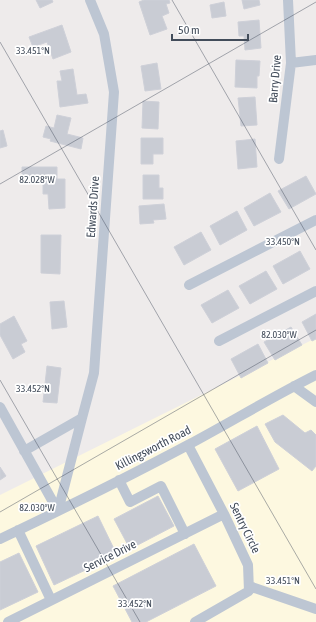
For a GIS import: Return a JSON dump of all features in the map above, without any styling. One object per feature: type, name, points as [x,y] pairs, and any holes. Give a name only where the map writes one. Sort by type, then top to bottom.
[{"type":"street","name":"Edwards Drive","points":[[58,511],[94,373],[114,92],[104,34],[90,0]]},
{"type":"street","name":"Barry Drive","points":[[279,160],[291,63],[288,0]]},
{"type":"street","points":[[291,63],[316,60]]},
{"type":"street","points":[[189,285],[316,220]]},
{"type":"street","points":[[219,341],[316,292]]},
{"type":"street","name":"Killingsworth Road","points":[[0,539],[188,445],[316,375]]},
{"type":"street","points":[[294,386],[316,402]]},
{"type":"street","points":[[0,407],[58,511]]},
{"type":"street","points":[[24,451],[82,418]]},
{"type":"street","name":"Sentry Circle","points":[[188,445],[248,564],[249,586]]},
{"type":"street","points":[[119,480],[130,502],[161,486],[184,534]]},
{"type":"street","name":"Service Drive","points":[[8,622],[224,514]]},
{"type":"street","points":[[18,530],[51,600]]},
{"type":"street","points":[[196,622],[249,591],[249,586],[316,609]]},
{"type":"shaded area","points":[[316,338],[316,622],[0,622],[0,495]]},
{"type":"building","points":[[36,0],[52,0],[53,2],[40,8]]},
{"type":"building","points":[[144,0],[169,0],[170,3],[166,4],[169,13],[162,16],[167,29],[150,35],[139,2]]},
{"type":"building","points":[[242,0],[259,0],[260,5],[244,9]]},
{"type":"building","points":[[224,2],[226,16],[212,18],[210,5]]},
{"type":"building","points":[[259,20],[261,48],[245,50],[244,36],[239,36],[238,22]]},
{"type":"building","points":[[62,25],[71,52],[53,59],[47,42],[33,47],[29,37]]},
{"type":"building","points":[[236,60],[260,61],[259,76],[257,76],[257,88],[235,87]]},
{"type":"building","points":[[157,63],[161,89],[145,91],[141,66]]},
{"type":"building","points":[[73,69],[77,95],[86,94],[88,103],[60,107],[57,81],[62,81],[60,71]]},
{"type":"building","points":[[255,97],[257,125],[241,126],[238,98]]},
{"type":"building","points":[[143,101],[159,102],[158,129],[142,128]]},
{"type":"building","points":[[57,115],[71,118],[67,134],[83,138],[81,149],[50,141],[51,139],[43,137],[46,126],[54,128]]},
{"type":"building","points":[[3,130],[7,146],[0,148],[0,131]]},
{"type":"building","points":[[141,138],[163,138],[163,154],[153,154],[153,164],[141,164]]},
{"type":"building","points":[[255,139],[257,167],[238,169],[236,141]]},
{"type":"building","points":[[22,167],[57,167],[57,179],[65,179],[65,208],[49,209],[48,194],[43,194],[43,181],[22,181]]},
{"type":"building","points":[[143,175],[159,175],[159,188],[163,188],[163,199],[143,199]]},
{"type":"building","points":[[306,176],[316,194],[289,209],[278,191]]},
{"type":"building","points":[[270,193],[281,212],[254,226],[244,208]]},
{"type":"building","points":[[164,204],[166,219],[153,220],[154,223],[140,224],[139,206]]},
{"type":"building","points":[[237,211],[247,230],[220,245],[210,226]]},
{"type":"building","points":[[201,232],[211,250],[184,265],[174,247]]},
{"type":"building","points":[[41,235],[61,235],[60,274],[41,273]]},
{"type":"building","points":[[300,251],[310,269],[283,284],[273,266]]},
{"type":"building","points":[[266,271],[277,289],[250,304],[239,286]]},
{"type":"building","points":[[228,290],[239,308],[212,323],[201,305]]},
{"type":"building","points":[[64,301],[67,327],[52,329],[50,302]]},
{"type":"building","points":[[316,314],[316,339],[312,341],[302,322]]},
{"type":"building","points":[[14,316],[27,341],[21,344],[25,352],[13,359],[0,335],[0,324]]},
{"type":"building","points":[[291,327],[302,345],[275,360],[264,342]]},
{"type":"building","points":[[258,344],[268,363],[241,378],[231,359]]},
{"type":"building","points":[[47,366],[61,368],[57,403],[43,402]]},
{"type":"building","points":[[283,415],[305,433],[311,430],[316,435],[316,466],[312,471],[275,442],[265,424]]},
{"type":"building","points":[[257,426],[279,469],[238,491],[215,449]]},
{"type":"building","points":[[0,467],[6,476],[0,480]]},
{"type":"building","points":[[158,496],[174,526],[130,549],[114,519]]},
{"type":"building","points":[[98,516],[117,555],[54,585],[36,546]]},
{"type":"building","points":[[194,544],[216,586],[146,622],[132,622],[113,586]]},
{"type":"building","points":[[19,553],[38,592],[0,610],[0,562]]}]
